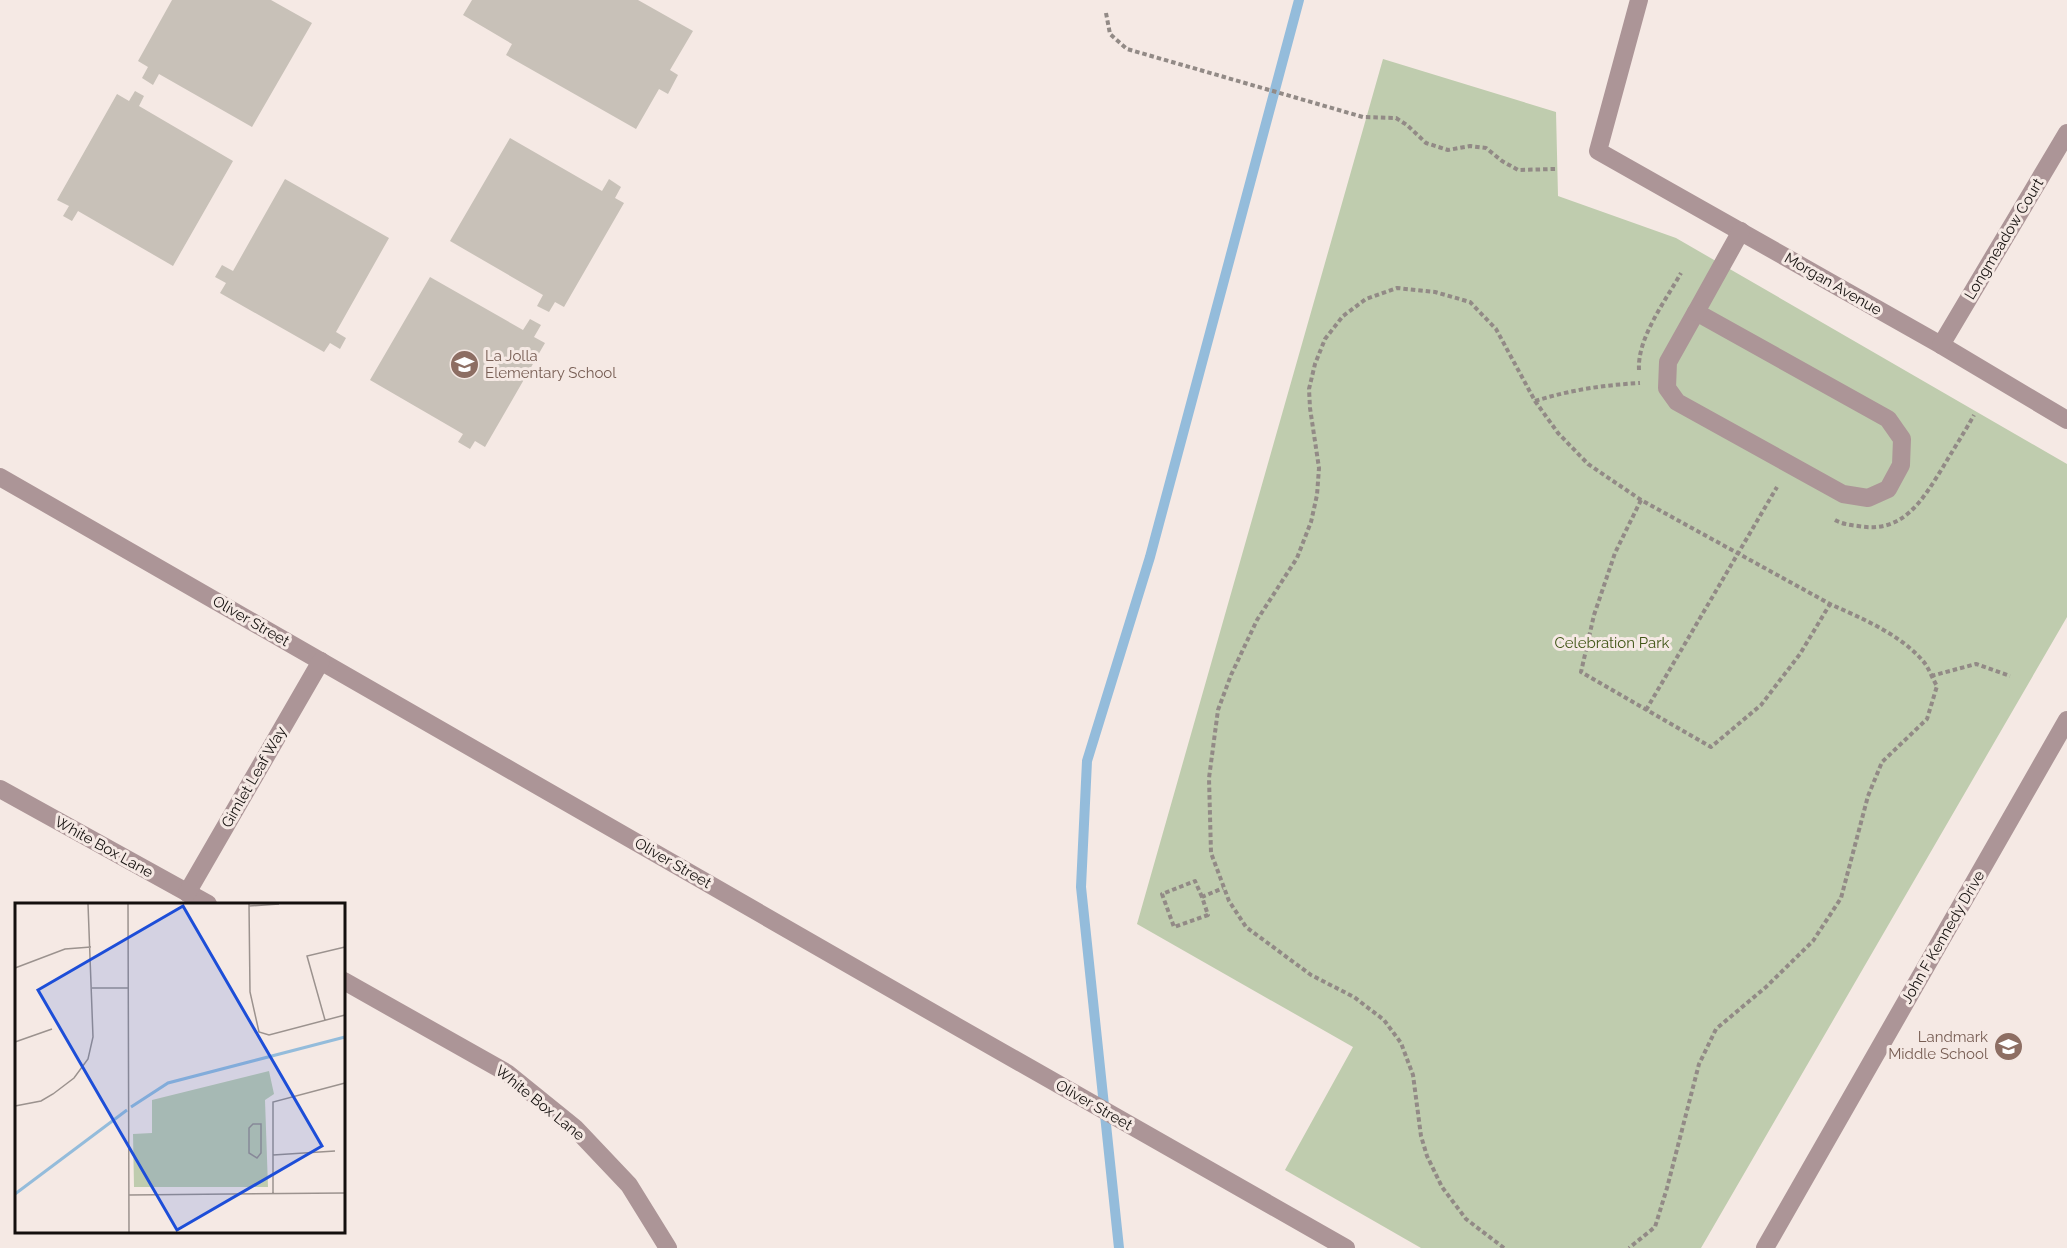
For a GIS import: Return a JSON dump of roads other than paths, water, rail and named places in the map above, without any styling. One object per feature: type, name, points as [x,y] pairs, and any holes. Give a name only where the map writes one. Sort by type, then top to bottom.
[{"type":"street","name":"Morgan Avenue","points":[[1639,0],[1598,151],[1941,345],[2067,420]]},
{"type":"street","name":"Longmeadow Court","points":[[1941,345],[2067,133]]},
{"type":"street","points":[[1696,312],[1888,420],[1902,439],[1901,465],[1888,489],[1868,498],[1843,494],[1677,402],[1667,388],[1668,362],[1741,231]]},
{"type":"street","name":"Oliver Street","points":[[0,477],[1346,1248]]},
{"type":"street","name":"Gimlet Leaf Way","points":[[187,893],[321,661]]},
{"type":"street","name":"John F Kennedy Drive","points":[[1765,1248],[2067,720]]},
{"type":"street","name":"White Box Lane","points":[[0,789],[206,903]]},
{"type":"street","name":"White Box Lane","points":[[345,982],[507,1073],[575,1128],[628,1185],[668,1248]]},
{"type":"waterway","points":[[1119,1248],[1081,887],[1087,761],[1150,557],[1299,0]]},
{"type":"place","name":"La Jolla Elementary School","points":[[464,365]]},
{"type":"place","name":"Landmark Middle School","points":[[2009,1046]]},
{"type":"park label","name":"Celebration Park","points":[[1612,643]]}]
